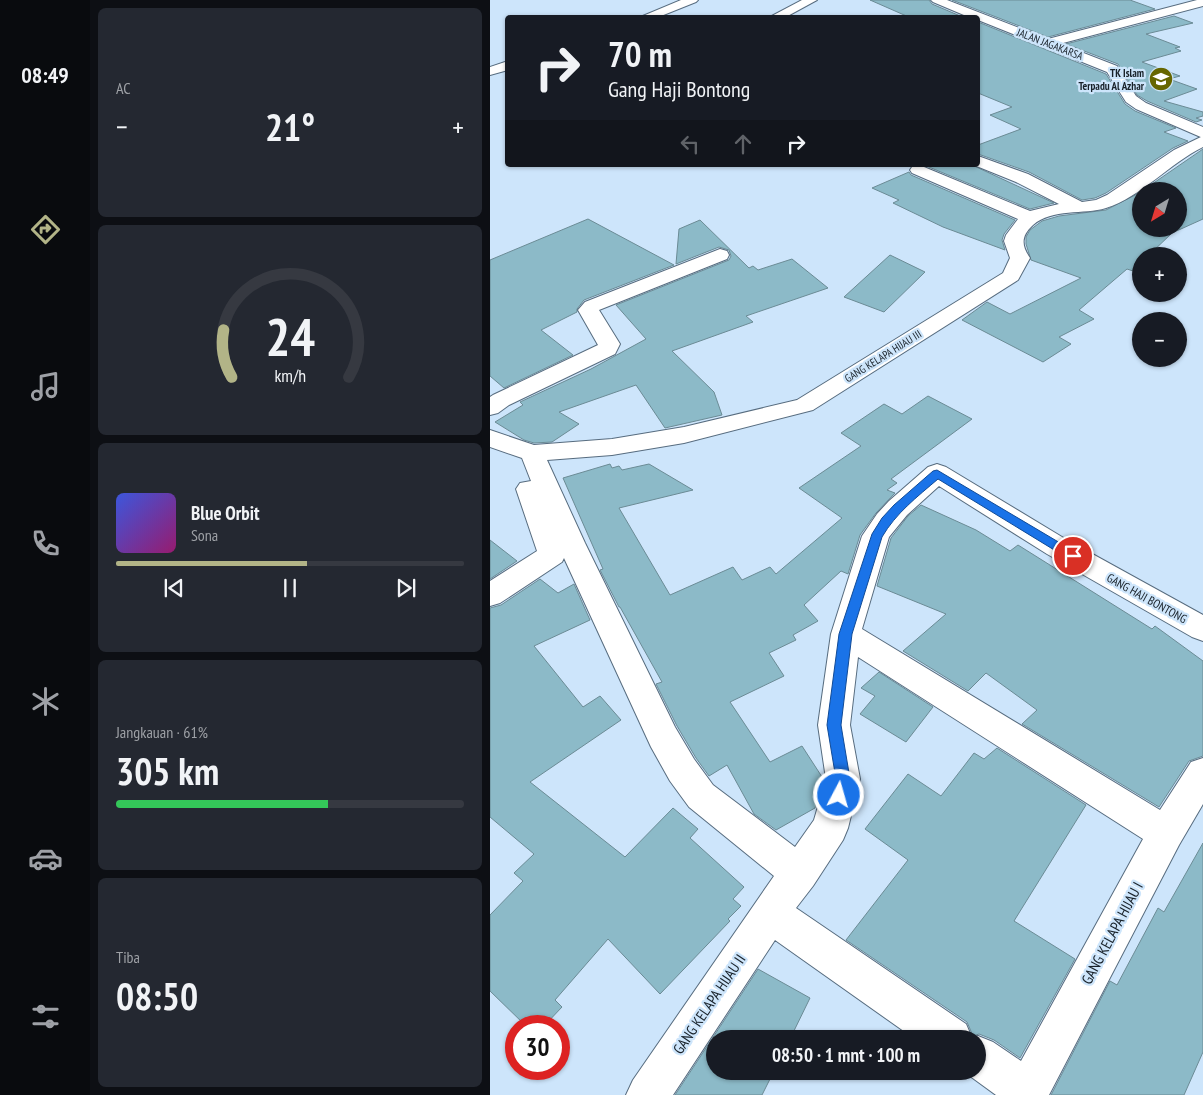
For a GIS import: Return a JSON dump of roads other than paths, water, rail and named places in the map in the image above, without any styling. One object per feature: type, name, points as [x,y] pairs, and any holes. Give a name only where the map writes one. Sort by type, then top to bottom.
[{"type":"street","points":[[653,15],[692,0]]},
{"type":"street","points":[[780,15],[811,0]]},
{"type":"street","name":"JALAN JAGAKARSA","points":[[937,0],[975,15]]},
{"type":"street","points":[[1048,44],[1203,2]]},
{"type":"street","points":[[1136,10],[1154,15]]},
{"type":"street","name":"JALAN JAGAKARSA","points":[[980,17],[1112,69],[1131,99],[1142,106],[1203,133]]},
{"type":"street","points":[[490,71],[505,66]]},
{"type":"street","name":"GANG KELAPA HIJAU III","points":[[490,438],[532,453],[612,447],[684,435],[805,405],[1011,276],[1020,258],[1012,246],[1012,241],[1022,224],[1030,218],[1055,208],[1095,206],[1111,200],[1170,158],[1203,140]]},
{"type":"street","points":[[980,161],[1022,178],[1078,207]]},
{"type":"street","points":[[918,170],[1030,218]]},
{"type":"street","points":[[490,408],[501,400],[607,349],[609,344],[588,310],[592,306],[720,255]]},
{"type":"street","points":[[490,595],[552,555],[527,483],[532,453]]},
{"type":"street","points":[[532,453],[570,543],[663,737],[682,770],[701,796],[800,873]]},
{"type":"street","name":"GANG KELAPA HIJAU II","points":[[648,1095],[770,913],[830,828],[843,779],[834,725],[846,634],[876,536],[898,508],[937,474]]},
{"type":"street","name":"GANG HAJI BONTONG","points":[[937,474],[1057,547],[1203,629]]},
{"type":"street","points":[[846,634],[1166,833]]},
{"type":"street","name":"GANG KELAPA HIJAU I","points":[[1026,1093],[1166,833],[1203,773]]},
{"type":"street","points":[[770,913],[938,1030]]},
{"type":"street","points":[[986,1063],[1026,1093]]},
{"type":"place","name":"TK Islam Terpadu Al Azhar","points":[[1161,79]]}]
